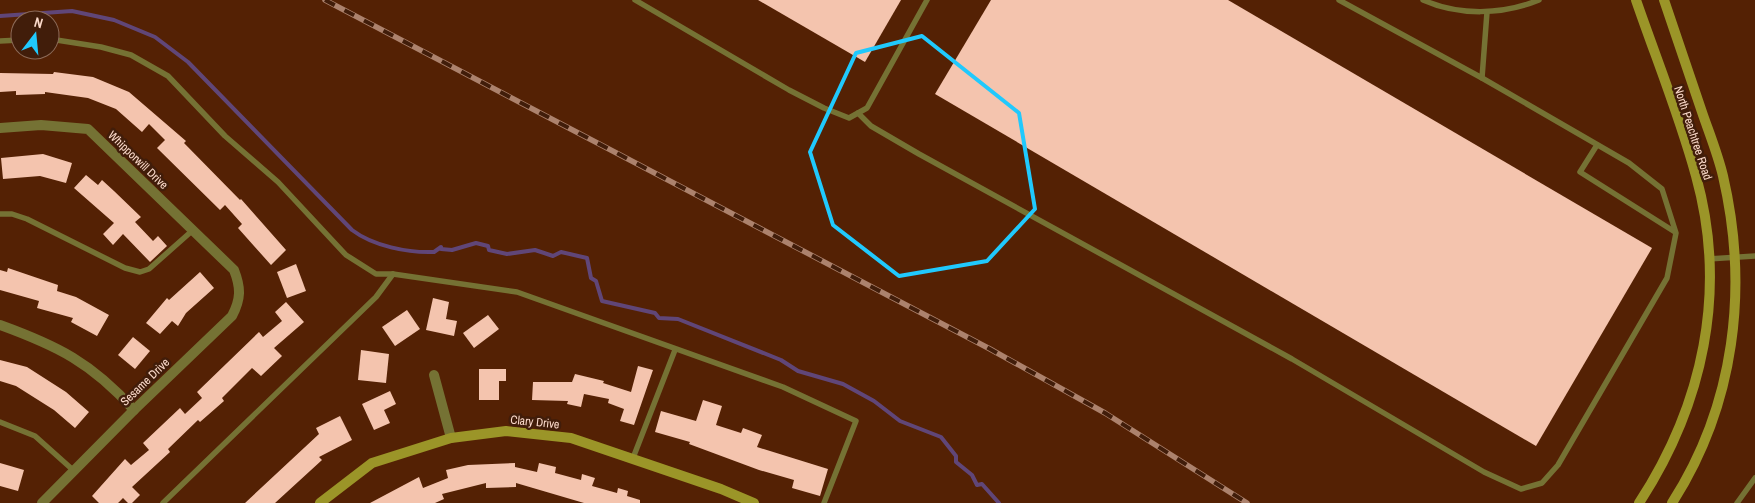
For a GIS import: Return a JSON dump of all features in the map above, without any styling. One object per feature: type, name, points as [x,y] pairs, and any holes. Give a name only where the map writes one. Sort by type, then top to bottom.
[{"type":"main road","name":"North Peachtree Road","points":[[1636,0],[1696,177],[1708,259],[1709,303],[1703,352],[1691,399],[1678,434],[1661,470],[1639,503]]},
{"type":"main road","name":"North Peachtree Road","points":[[1664,0],[1722,174],[1733,227],[1736,258],[1736,310],[1726,374],[1717,409],[1703,446],[1672,503]]},
{"type":"main road","name":"Clary Drive","points":[[320,503],[372,463],[451,438],[506,431],[571,438],[721,488],[754,503]]},
{"type":"street","name":"Whipporwill Drive","points":[[0,128],[41,125],[88,129],[234,270]]},
{"type":"street","name":"Sesame Drive","points":[[42,503],[73,470],[232,316],[237,307],[241,292],[234,270]]},
{"type":"street","points":[[0,325],[45,341],[78,360],[111,385],[134,410]]},
{"type":"street","points":[[434,375],[451,438]]},
{"type":"lane","points":[[635,0],[824,108],[849,118],[867,108],[927,0]]},
{"type":"lane","points":[[858,113],[871,126],[919,154],[1292,359],[1484,472],[1521,489],[1542,483],[1558,465],[1667,278],[1676,233],[1662,189],[1629,163],[1482,78],[1339,0]]},
{"type":"lane","points":[[1423,0],[1438,7],[1487,12],[1523,7],[1539,0]]},
{"type":"lane","points":[[1438,7],[1441,0]]},
{"type":"lane","points":[[1482,78],[1487,12]]},
{"type":"lane","points":[[60,40],[101,47],[131,55],[168,76],[225,136],[278,182],[346,255],[376,274],[393,274],[517,292],[783,387],[856,421],[824,503]]},
{"type":"lane","points":[[1597,145],[1580,172],[1676,233]]},
{"type":"lane","points":[[0,214],[12,214],[27,219],[125,268],[140,272],[149,269],[193,230]]},
{"type":"lane","points":[[1708,259],[1755,256]]},
{"type":"lane","points":[[163,503],[376,297],[393,274]]},
{"type":"lane","points":[[633,458],[675,350]]},
{"type":"lane","points":[[0,422],[35,436],[73,470]]},
{"type":"lane","points":[[1737,503],[1755,478]]},
{"type":"highlighted area","points":[[922,36],[1019,113],[1035,209],[987,261],[899,276],[833,225],[810,152],[856,53]]},
{"type":"building","points":[[758,0],[901,0],[865,62]]},
{"type":"building","points":[[991,0],[1228,0],[1652,248],[1536,446],[935,94]]},
{"type":"building","points":[[54,72],[93,77],[129,92],[186,141],[184,143],[241,199],[286,250],[271,265],[238,228],[242,224],[225,205],[220,210],[157,148],[165,140],[149,124],[142,132],[116,109],[88,98],[45,92],[45,94],[16,95],[16,91],[0,92],[0,73],[53,74]]},
{"type":"building","points":[[43,154],[72,163],[66,183],[40,176],[3,179],[1,158]]},
{"type":"building","points":[[86,175],[98,185],[102,180],[141,217],[135,222],[153,241],[158,236],[167,246],[150,262],[123,234],[113,245],[103,234],[114,223],[74,188]]},
{"type":"building","points":[[296,264],[306,291],[287,298],[277,272]]},
{"type":"building","points":[[8,268],[58,285],[57,291],[76,297],[109,315],[97,336],[71,322],[73,318],[37,308],[39,301],[0,290],[0,270],[7,272]]},
{"type":"building","points":[[200,272],[214,288],[186,313],[178,326],[172,321],[160,334],[146,323],[167,298],[169,300]]},
{"type":"building","points":[[433,298],[449,302],[446,319],[457,321],[454,336],[426,330]]},
{"type":"building","points":[[286,302],[304,322],[274,348],[282,356],[261,376],[252,368],[222,398],[224,401],[200,422],[198,420],[168,449],[170,452],[132,487],[140,495],[132,503],[128,503],[123,498],[118,503],[99,503],[92,496],[125,459],[131,465],[149,450],[143,443],[180,408],[185,414],[202,398],[197,392],[259,332],[263,337],[282,321],[275,312]]},
{"type":"building","points":[[407,310],[420,329],[395,346],[382,327]]},
{"type":"building","points":[[488,315],[499,329],[474,348],[463,333]]},
{"type":"building","points":[[133,337],[150,351],[135,369],[118,355]]},
{"type":"building","points":[[361,350],[389,354],[386,383],[358,380]]},
{"type":"building","points":[[0,360],[27,367],[66,392],[89,412],[75,428],[54,410],[16,386],[0,381]]},
{"type":"building","points":[[638,366],[653,370],[634,425],[620,421],[624,409],[608,403],[609,399],[584,394],[581,407],[567,404],[568,401],[532,400],[533,382],[572,382],[575,374],[604,381],[603,383],[631,392]]},
{"type":"building","points":[[479,369],[506,369],[506,381],[499,381],[499,400],[479,400]]},
{"type":"building","points":[[390,391],[396,404],[384,410],[390,423],[374,430],[362,404]]},
{"type":"building","points":[[703,400],[722,406],[716,425],[741,433],[743,428],[762,435],[757,447],[828,469],[820,496],[792,488],[794,480],[759,470],[689,444],[690,442],[655,432],[661,411],[696,421]]},
{"type":"building","points":[[340,416],[352,440],[319,457],[322,460],[275,503],[245,503],[319,434],[316,428]]},
{"type":"building","points":[[0,463],[24,470],[18,491],[0,486]]},
{"type":"building","points":[[515,463],[515,467],[537,472],[539,463],[556,467],[555,473],[581,480],[582,474],[595,478],[592,486],[617,493],[618,488],[628,491],[627,496],[640,500],[640,503],[584,503],[516,483],[516,487],[486,488],[486,483],[442,494],[444,499],[435,503],[370,503],[419,477],[423,488],[448,478],[446,470],[468,465]]},
{"type":"waterway","points":[[0,16],[72,11],[114,20],[155,37],[188,62],[360,236],[402,250],[434,252],[441,247],[441,249],[452,250],[476,243],[488,246],[489,250],[507,254],[535,250],[553,256],[561,252],[587,258],[591,278],[596,281],[602,301],[655,313],[659,318],[678,319],[781,360],[798,371],[843,384],[874,401],[900,421],[941,437],[956,456],[956,462],[972,475],[977,485],[982,484],[999,503]]},
{"type":"railway","points":[[325,0],[990,349],[1105,413],[1247,503]]}]
